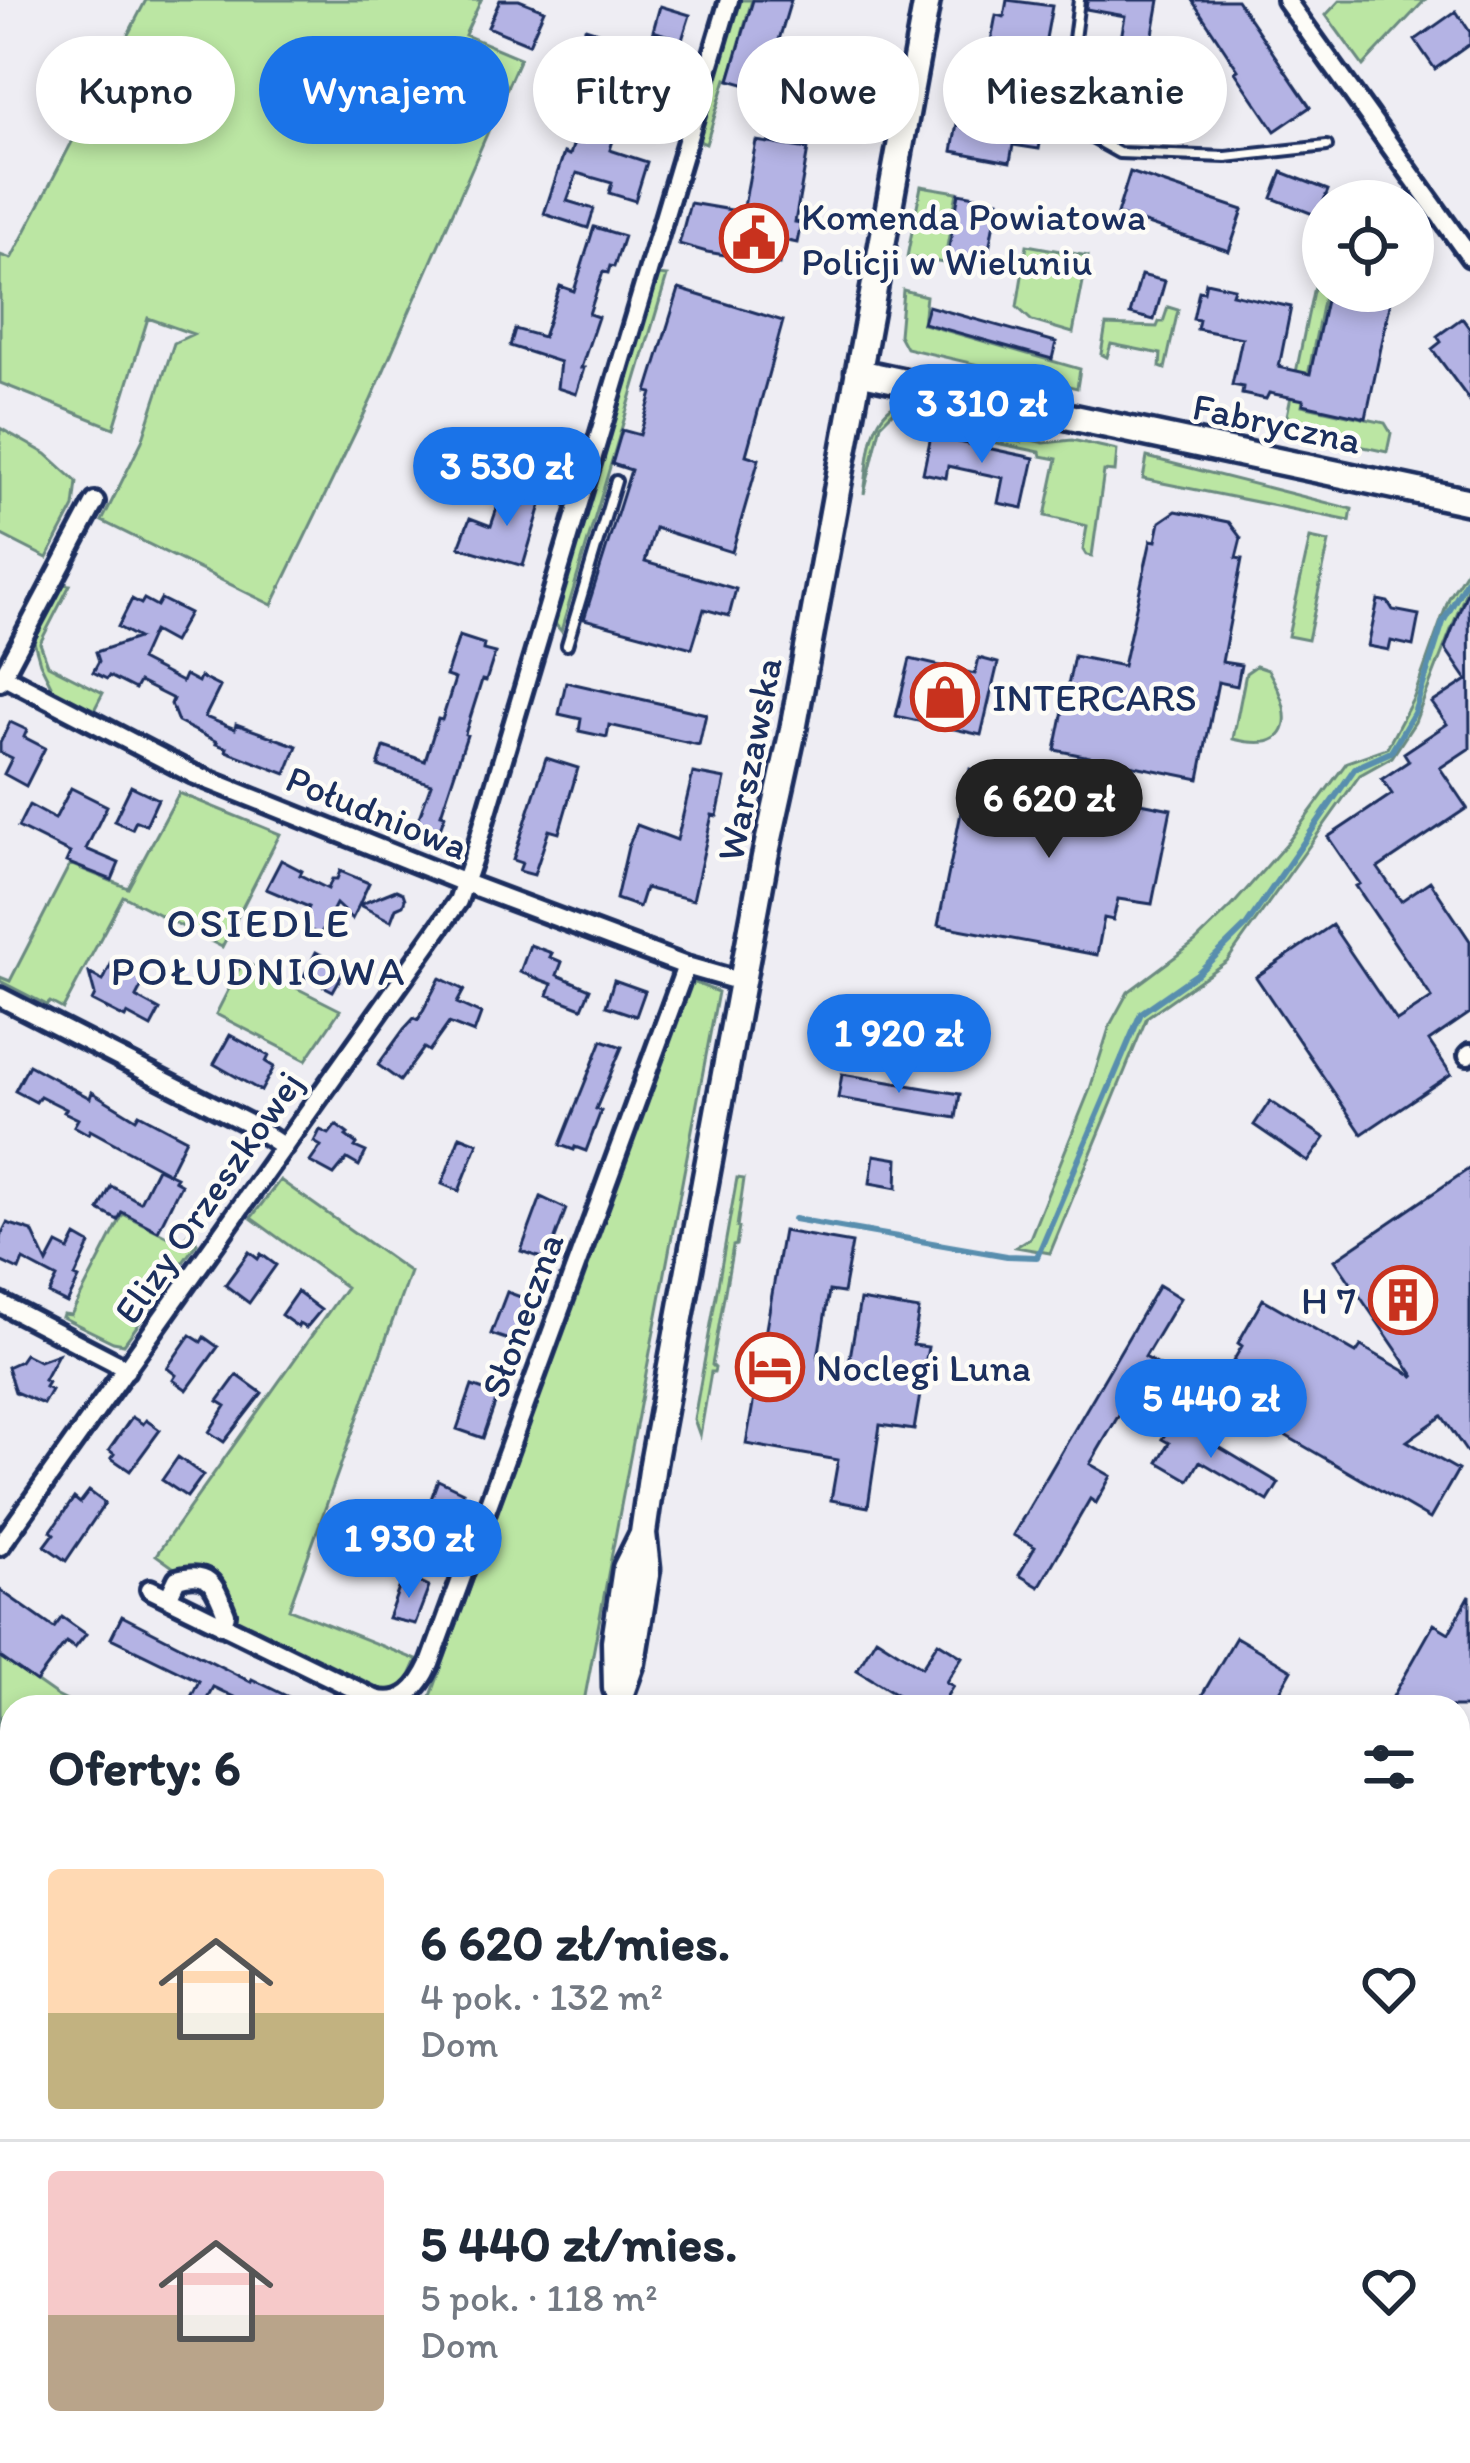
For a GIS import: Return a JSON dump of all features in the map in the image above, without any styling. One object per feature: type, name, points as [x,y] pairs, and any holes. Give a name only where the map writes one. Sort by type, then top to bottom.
[{"type":"main road","name":"Warszawska","points":[[620,1695],[632,1662],[647,1569],[643,1533],[653,1463],[927,0]]},
{"type":"main road","name":"Fabryczna","points":[[858,372],[1470,502]]},
{"type":"street","name":"Elizy Orzeszkowej","points":[[0,1546],[448,916],[465,883],[729,0]]},
{"type":"street","points":[[1286,0],[1470,257]]},
{"type":"street","points":[[1,677],[95,502]]},
{"type":"street","name":"Południowa","points":[[1,677],[182,770],[465,883],[686,966],[742,982]]},
{"type":"street","name":"Słoneczna","points":[[406,1695],[418,1686],[430,1664],[686,966]]},
{"type":"street","points":[[0,997],[249,1124],[284,1147]]},
{"type":"street","points":[[0,1303],[125,1370]]},
{"type":"street","points":[[150,1589],[168,1598],[222,1625],[226,1614],[216,1588],[200,1575],[177,1579],[168,1598]]},
{"type":"street","name":"Słoneczna","points":[[222,1625],[367,1695]]},
{"type":"lane","points":[[1079,0],[1065,110],[1093,138],[1119,153],[1226,157],[1327,146]]},
{"type":"lane","points":[[567,645],[616,481]]},
{"type":"green space","points":[[146,0],[481,0],[467,36],[259,36],[259,144],[482,144],[370,402],[272,605],[102,521],[142,441],[174,343],[193,334],[148,318],[114,428],[0,383],[0,255],[11,259],[71,144],[235,144],[235,36],[127,36]]},
{"type":"green space","points":[[738,0],[752,0],[713,121],[713,82]]},
{"type":"green space","points":[[1340,0],[1425,0],[1363,66],[1326,15]]},
{"type":"green space","points":[[509,53],[520,58],[509,83]]},
{"type":"green space","points":[[921,186],[957,192],[944,263],[907,257]]},
{"type":"green space","points":[[1027,245],[1088,256],[1073,333],[1032,321],[1017,307]]},
{"type":"green space","points":[[658,275],[667,276],[561,631],[554,615]]},
{"type":"green space","points":[[903,290],[926,296],[923,324],[1080,369],[1077,388],[906,348],[899,335]]},
{"type":"green space","points":[[1168,307],[1178,310],[1165,369],[1160,367],[1161,354],[1111,344],[1107,357],[1101,354],[1106,325],[1157,327]]},
{"type":"green space","points":[[1309,312],[1321,312],[1302,405],[1385,423],[1391,433],[1387,452],[1284,430]]},
{"type":"green space","points":[[900,402],[964,421],[960,434],[974,438],[978,427],[1021,442],[1023,438],[1044,443],[1072,440],[1117,450],[1115,472],[1104,471],[1092,556],[1083,550],[1087,526],[1045,516],[1057,459],[933,430],[936,417],[896,409],[881,424],[864,494],[875,429],[889,408]]},
{"type":"green space","points":[[0,428],[46,454],[77,482],[74,507],[47,558],[0,534]]},
{"type":"green space","points":[[1147,457],[1352,509],[1350,521],[1143,479]]},
{"type":"green space","points":[[1310,538],[1329,542],[1308,640],[1288,636]]},
{"type":"green space","points":[[1470,565],[1470,581],[1415,722],[1392,757],[1360,775],[1227,961],[1147,1017],[1050,1253],[1016,1247],[1030,1238],[1090,1089],[1110,1025],[1128,992],[1195,942],[1232,906],[1288,842],[1347,762],[1387,748],[1414,697],[1449,598]]},
{"type":"green space","points":[[61,584],[70,585],[40,643],[48,665],[103,693],[92,714],[56,695],[33,638]]},
{"type":"green space","points":[[1256,666],[1268,670],[1276,686],[1284,727],[1269,741],[1233,739],[1246,673]]},
{"type":"green space","points":[[179,793],[280,834],[222,947],[123,896],[63,1009],[0,981],[0,977],[10,981],[70,864],[128,888]]},
{"type":"green space","points":[[243,961],[340,1010],[306,1060],[216,1014]]},
{"type":"green space","points":[[690,981],[718,992],[585,1695],[431,1695]]},
{"type":"green space","points":[[737,1178],[744,1179],[739,1228],[700,1436],[694,1419]]},
{"type":"green space","points":[[280,1180],[410,1272],[289,1609],[417,1660],[404,1689],[393,1692],[378,1691],[237,1623],[216,1578],[204,1568],[177,1570],[156,1555],[346,1287],[251,1218]]},
{"type":"green space","points":[[123,1214],[181,1243],[190,1231],[197,1243],[124,1344],[62,1317],[71,1315]]},
{"type":"green space","points":[[0,1656],[56,1695],[0,1695]]},
{"type":"building","points":[[500,0],[519,0],[544,10],[529,44],[488,27]]},
{"type":"building","points":[[753,0],[791,0],[780,36],[742,36]]},
{"type":"building","points":[[1007,0],[1052,6],[1046,36],[992,36],[996,15],[1004,17]]},
{"type":"building","points":[[1087,0],[1159,0],[1153,36],[1121,36],[1125,16],[1086,9]]},
{"type":"building","points":[[1192,0],[1237,0],[1310,107],[1275,131],[1235,72],[1227,53],[1227,36],[1216,36]]},
{"type":"building","points":[[660,6],[690,15],[683,36],[653,31]]},
{"type":"building","points":[[1456,11],[1470,32],[1470,44],[1435,69],[1415,40]]},
{"type":"building","points":[[585,28],[611,36],[583,36]]},
{"type":"building","points":[[737,53],[737,82],[729,80]]},
{"type":"building","points":[[573,144],[612,144],[610,150],[647,162],[635,201],[609,193],[612,183],[577,173],[567,201],[594,209],[588,228],[544,214],[564,153],[570,155]]},
{"type":"building","points":[[755,144],[808,149],[795,222],[801,223],[797,243],[783,240],[779,264],[679,244],[690,203],[743,212]]},
{"type":"building","points":[[953,144],[1040,144],[1039,149],[1013,145],[1010,162],[952,151]]},
{"type":"building","points":[[1130,172],[1243,210],[1229,251],[1117,214]]},
{"type":"building","points":[[1282,172],[1302,180],[1302,210],[1272,198]]},
{"type":"building","points":[[959,193],[998,200],[986,266],[947,259]]},
{"type":"building","points":[[594,227],[624,236],[614,267],[603,272],[589,314],[598,317],[576,394],[557,388],[560,362],[510,346],[515,329],[543,337],[560,286],[574,291]]},
{"type":"building","points":[[1141,275],[1165,281],[1154,320],[1130,314]]},
{"type":"building","points":[[1206,282],[1234,288],[1232,294],[1291,307],[1279,367],[1310,374],[1323,312],[1389,312],[1366,418],[1269,393],[1266,399],[1242,394],[1243,387],[1232,385],[1242,338],[1197,329],[1199,320],[1193,319],[1199,291],[1204,292]]},
{"type":"building","points":[[679,289],[783,321],[746,455],[759,459],[732,552],[655,528],[645,562],[736,589],[729,616],[704,609],[692,648],[584,619],[631,470],[612,464],[622,430],[640,435],[652,393],[647,392]]},
{"type":"building","points":[[928,306],[1056,342],[1052,359],[923,323]]},
{"type":"building","points":[[1462,318],[1470,329],[1470,401],[1432,349],[1441,342],[1437,336]]},
{"type":"building","points":[[931,436],[1034,458],[1023,508],[998,503],[1003,478],[948,466],[946,478],[923,473]]},
{"type":"building","points":[[531,480],[547,485],[523,566],[459,547],[470,518],[491,526],[500,499],[523,506]]},
{"type":"building","points":[[1176,511],[1229,522],[1241,538],[1236,558],[1242,559],[1222,662],[1241,665],[1237,686],[1218,682],[1199,779],[1055,750],[1074,656],[1123,666],[1151,540],[1156,541],[1160,522]]},
{"type":"building","points":[[1469,587],[1470,748],[1440,768],[1467,808],[1378,868],[1401,901],[1430,881],[1470,941],[1470,1013],[1429,1041],[1451,1074],[1362,1134],[1256,977],[1332,925],[1397,1021],[1432,998],[1328,837],[1392,794],[1382,779],[1409,761],[1404,753],[1447,724],[1432,703],[1467,680],[1445,648]]},
{"type":"building","points":[[132,599],[157,606],[161,599],[189,613],[173,642],[153,631],[140,660],[182,682],[185,675],[220,687],[205,717],[297,746],[286,774],[226,751],[178,722],[173,699],[139,682],[135,689],[93,672],[99,661],[96,652],[138,638],[118,627]]},
{"type":"building","points":[[1378,600],[1388,602],[1393,610],[1419,615],[1413,646],[1391,641],[1389,650],[1368,646]]},
{"type":"building","points":[[459,636],[495,653],[465,734],[439,831],[417,823],[431,784],[378,766],[384,747],[425,761],[455,679],[446,676]]},
{"type":"building","name":"INTERCARS","points":[[979,658],[998,663],[981,735],[896,716],[910,659],[975,674]]},
{"type":"building","points":[[566,682],[706,714],[699,745],[609,725],[607,737],[579,731],[581,719],[559,714]]},
{"type":"building","points":[[10,722],[27,730],[24,737],[45,748],[26,786],[4,774],[12,758],[0,752],[0,743]]},
{"type":"building","points":[[546,758],[578,768],[559,833],[549,830],[534,875],[519,871],[522,863],[513,860]]},
{"type":"building","points":[[970,769],[1171,809],[1152,904],[1118,899],[1113,920],[1104,918],[1097,955],[938,925]]},
{"type":"building","points":[[693,773],[725,779],[693,900],[645,888],[639,907],[616,899],[637,825],[677,840]]},
{"type":"building","points":[[131,786],[158,799],[146,825],[136,821],[132,829],[114,821]]},
{"type":"building","points":[[71,788],[107,806],[86,849],[119,863],[112,880],[66,862],[70,853],[18,827],[29,805],[55,819]]},
{"type":"building","points":[[281,860],[328,889],[340,871],[369,883],[352,919],[336,904],[320,935],[300,925],[309,907],[266,889]]},
{"type":"building","points":[[396,890],[405,899],[391,921],[359,905]]},
{"type":"building","points":[[530,945],[562,962],[557,975],[590,989],[582,1008],[548,995],[552,984],[520,972]]},
{"type":"building","points":[[316,952],[346,968],[333,991],[304,976]]},
{"type":"building","points":[[114,958],[145,980],[136,997],[160,1010],[151,1027],[92,1001],[95,995],[89,973],[103,981]]},
{"type":"building","points":[[440,978],[464,990],[457,1003],[481,1014],[474,1033],[449,1023],[400,1081],[378,1065],[404,1029],[414,1018],[418,1020]]},
{"type":"building","points":[[614,980],[645,991],[636,1016],[606,1006]]},
{"type":"building","points":[[230,1035],[269,1056],[266,1062],[274,1067],[261,1091],[214,1064]]},
{"type":"building","points":[[602,1040],[622,1047],[596,1109],[601,1111],[586,1151],[574,1150],[560,1145]]},
{"type":"building","points":[[29,1065],[90,1098],[92,1092],[136,1119],[139,1114],[186,1139],[169,1173],[74,1126],[78,1119],[66,1109],[40,1096],[36,1102],[15,1091]]},
{"type":"building","points":[[842,1074],[960,1094],[956,1118],[838,1098]]},
{"type":"building","points":[[1270,1101],[1325,1138],[1308,1162],[1254,1125]]},
{"type":"building","points":[[336,1125],[355,1147],[366,1152],[359,1166],[347,1159],[334,1175],[310,1162],[321,1146],[314,1142],[320,1130],[329,1134]]},
{"type":"building","points":[[460,1136],[478,1143],[459,1191],[442,1184]]},
{"type":"building","points":[[874,1155],[898,1159],[897,1188],[870,1183]]},
{"type":"building","points":[[157,1168],[181,1184],[158,1231],[122,1212],[118,1220],[99,1210],[111,1186],[140,1202]]},
{"type":"building","points":[[1470,1168],[1470,1457],[1442,1416],[1407,1441],[1458,1470],[1430,1519],[1214,1394],[1263,1299],[1356,1353],[1361,1346],[1415,1377],[1335,1260]]},
{"type":"building","points":[[541,1197],[566,1209],[547,1260],[521,1251]]},
{"type":"building","points":[[7,1223],[32,1231],[47,1263],[57,1244],[69,1250],[76,1236],[90,1244],[67,1303],[49,1294],[57,1278],[23,1260],[19,1270],[0,1261],[0,1237]]},
{"type":"building","points":[[783,1231],[852,1243],[843,1293],[829,1291],[818,1358],[849,1363],[860,1300],[919,1310],[913,1345],[928,1347],[914,1430],[880,1425],[868,1507],[831,1500],[838,1460],[746,1444]]},
{"type":"building","points":[[249,1252],[276,1265],[249,1303],[225,1285]]},
{"type":"building","points":[[1159,1285],[1180,1298],[1145,1357],[1167,1370],[1150,1400],[1133,1391],[1090,1464],[1111,1476],[1096,1503],[1090,1499],[1039,1587],[1019,1575],[1035,1547],[1013,1535]]},
{"type":"building","points":[[297,1292],[321,1310],[306,1328],[281,1315]]},
{"type":"building","points":[[507,1292],[531,1304],[518,1340],[512,1341],[491,1334]]},
{"type":"building","points":[[190,1335],[201,1342],[204,1337],[218,1347],[187,1390],[173,1380],[176,1375],[167,1368]]},
{"type":"building","points":[[25,1354],[39,1361],[58,1354],[44,1380],[51,1390],[43,1404],[15,1392],[7,1367]]},
{"type":"building","points":[[237,1375],[262,1393],[224,1442],[209,1432],[226,1406],[218,1401]]},
{"type":"building","points":[[472,1386],[498,1395],[483,1438],[457,1429]]},
{"type":"building","points":[[132,1417],[160,1430],[130,1471],[111,1458],[114,1454],[109,1450]]},
{"type":"building","points":[[1174,1420],[1279,1483],[1268,1501],[1200,1461],[1189,1480],[1158,1462],[1169,1443],[1162,1439]]},
{"type":"building","points":[[178,1457],[203,1475],[187,1497],[162,1480]]},
{"type":"building","points":[[438,1480],[463,1492],[449,1529],[422,1523]]},
{"type":"building","points":[[89,1491],[105,1503],[66,1561],[45,1546],[74,1498],[80,1503]]},
{"type":"building","points":[[404,1575],[429,1587],[415,1624],[388,1618]]},
{"type":"building","points":[[0,1590],[54,1628],[62,1617],[86,1634],[75,1648],[66,1642],[36,1682],[0,1657]]},
{"type":"building","points":[[1470,1595],[1470,1695],[1394,1695],[1434,1624],[1449,1633]]},
{"type":"building","points":[[122,1616],[285,1695],[230,1695],[213,1687],[209,1695],[192,1695],[199,1681],[111,1638]]},
{"type":"building","points":[[1236,1637],[1292,1670],[1278,1695],[1202,1695]]},
{"type":"building","points":[[876,1638],[922,1667],[938,1642],[962,1657],[946,1682],[953,1686],[947,1695],[898,1695],[857,1670]]},
{"type":"waterway","points":[[794,1219],[1007,1256],[1037,1257],[1141,1013],[1197,974],[1246,926],[1355,768],[1391,752],[1414,713],[1443,622],[1470,574]]},
{"type":"place","name":"Komenda Powiatowa Policji w Wieluniu","points":[[754,238]]},
{"type":"place","name":"INTERCARS","points":[[945,697]]},
{"type":"place","name":"H 7","points":[[1403,1300]]},
{"type":"place","name":"Noclegi Luna","points":[[770,1367]]},
{"type":"district","name":"OSIEDLE POŁUDNIOWA","points":[[259,946]]}]
